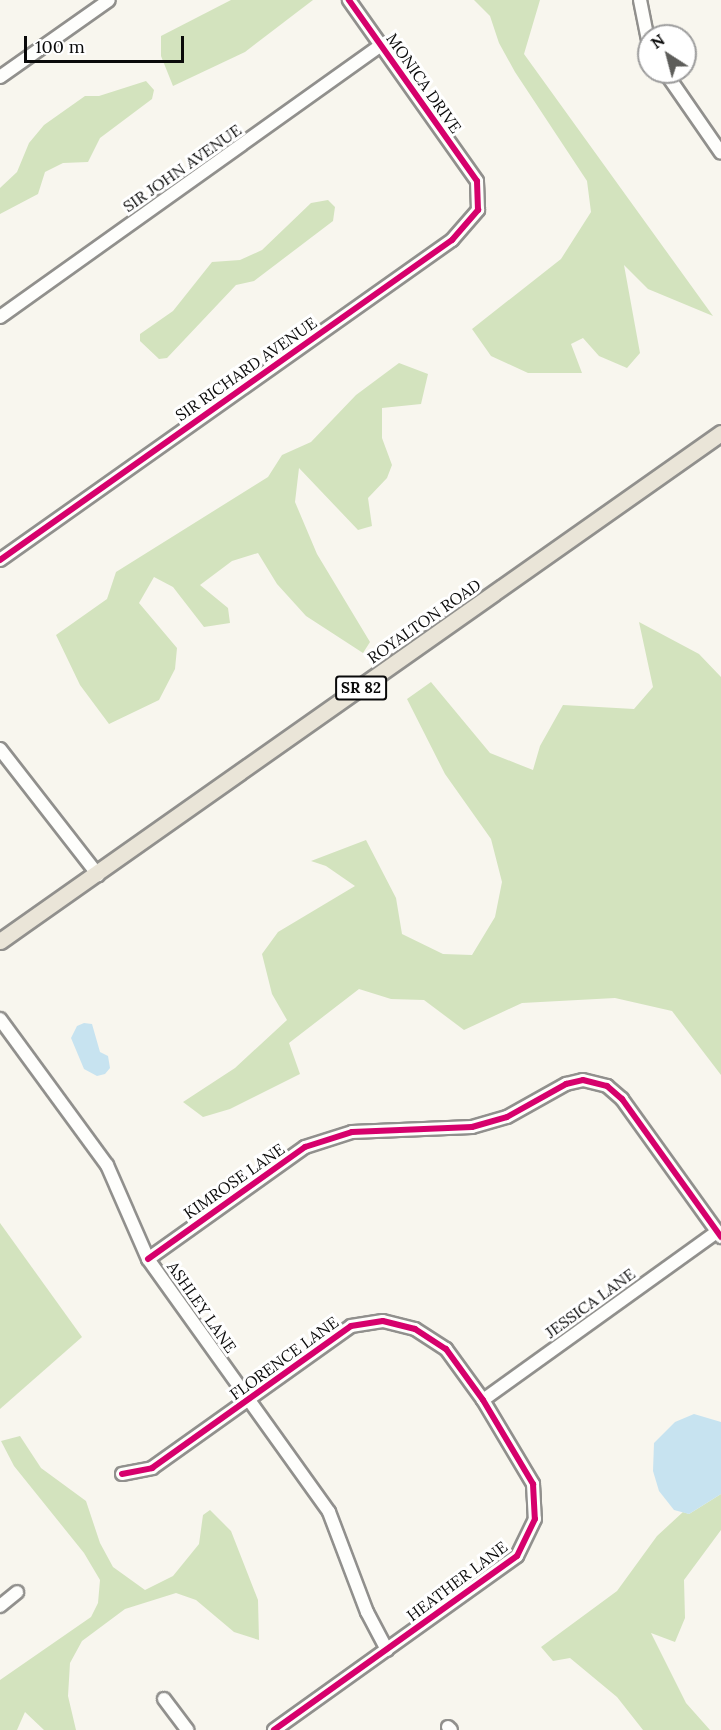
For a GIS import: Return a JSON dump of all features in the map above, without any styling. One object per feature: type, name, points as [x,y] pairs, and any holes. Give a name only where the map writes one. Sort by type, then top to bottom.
[{"type":"main road","name":"ROYALTON ROAD","points":[[0,941],[98,875],[721,433]]},
{"type":"street","points":[[0,77],[109,0]]},
{"type":"street","name":"MONICA DRIVE","points":[[349,0],[477,181]]},
{"type":"street","points":[[640,0],[645,24]]},
{"type":"street","name":"SIR JOHN AVENUE","points":[[0,317],[381,45]]},
{"type":"street","points":[[673,84],[721,153]]},
{"type":"street","name":"SIR RICHARD AVENUE","points":[[0,560],[452,240],[478,210],[477,181]]},
{"type":"street","points":[[0,749],[98,875]]},
{"type":"street","name":"ASHLEY LANE","points":[[0,1019],[107,1165],[148,1259],[329,1512],[360,1595],[387,1650]]},
{"type":"street","name":"KIMROSE LANE","points":[[148,1259],[305,1147],[352,1132],[472,1127],[507,1117],[566,1084],[583,1080],[607,1086],[622,1100],[719,1235]]},
{"type":"street","name":"JESSICA LANE","points":[[483,1400],[719,1235]]},
{"type":"street","name":"FLORENCE LANE","points":[[122,1474],[152,1468],[351,1326],[383,1321],[415,1329],[446,1349],[483,1400]]},
{"type":"street","name":"HEATHER LANE","points":[[274,1730],[517,1556],[535,1519],[533,1484],[483,1400]]},
{"type":"street","points":[[0,1606],[17,1592]]},
{"type":"street","points":[[164,1699],[187,1730]]},
{"type":"green space","points":[[231,0],[313,0],[245,52],[173,86],[161,56],[161,36]]},
{"type":"green space","points":[[474,0],[540,0],[524,54],[713,316],[648,289],[624,265],[640,353],[627,368],[599,356],[583,338],[571,344],[582,373],[528,373],[491,356],[472,329],[561,259],[591,212],[587,181],[515,72],[499,43],[490,16]]},
{"type":"green space","points":[[146,81],[154,90],[152,99],[100,138],[88,162],[63,163],[45,172],[38,194],[0,214],[0,188],[17,172],[29,143],[44,125],[85,96],[99,96]]},
{"type":"green space","points":[[328,200],[335,207],[333,221],[254,281],[236,285],[167,358],[159,359],[140,341],[140,334],[173,311],[212,262],[240,260],[262,250],[311,203]]},
{"type":"green space","points":[[399,363],[428,374],[421,404],[382,408],[382,438],[392,465],[387,478],[368,498],[372,526],[358,530],[299,468],[295,502],[317,554],[370,642],[363,653],[306,616],[277,584],[258,553],[232,561],[200,585],[228,608],[230,623],[204,627],[173,587],[154,577],[139,603],[177,648],[175,669],[159,700],[109,724],[80,685],[56,635],[107,599],[116,572],[268,477],[282,455],[311,442],[356,395]]},
{"type":"green space","points":[[639,622],[699,654],[721,677],[721,1075],[672,1011],[615,998],[522,1003],[464,1030],[424,1000],[391,999],[359,989],[289,1043],[300,1074],[230,1109],[203,1117],[183,1102],[235,1068],[287,1020],[272,994],[262,954],[278,932],[355,886],[326,866],[311,861],[366,840],[396,898],[402,934],[443,954],[472,955],[495,917],[502,882],[491,839],[445,774],[407,699],[431,682],[490,753],[533,770],[540,746],[563,705],[634,709],[653,687]]},
{"type":"green space","points":[[0,1223],[82,1337],[0,1409]]},
{"type":"green space","points":[[20,1436],[41,1468],[86,1501],[100,1543],[113,1567],[145,1590],[173,1576],[199,1544],[203,1515],[210,1510],[231,1531],[258,1600],[259,1640],[234,1632],[196,1600],[176,1593],[125,1609],[82,1641],[70,1663],[68,1696],[76,1730],[44,1730],[25,1712],[17,1730],[0,1730],[0,1680],[91,1617],[98,1603],[100,1580],[84,1553],[14,1466],[1,1441]]},
{"type":"green space","points":[[721,1494],[721,1530],[684,1580],[685,1618],[675,1642],[651,1633],[686,1703],[710,1730],[643,1730],[617,1697],[570,1658],[553,1661],[541,1647],[617,1591],[657,1536],[683,1512],[689,1514]]},
{"type":"water","points":[[84,1023],[92,1024],[100,1052],[108,1056],[110,1068],[105,1074],[97,1076],[84,1069],[71,1038],[77,1026]]},
{"type":"water","points":[[694,1414],[721,1422],[721,1494],[689,1514],[674,1510],[659,1491],[653,1471],[654,1443],[675,1422]]},
{"type":"cycle path","points":[[0,560],[452,240],[478,210],[477,181],[349,0]]},
{"type":"cycle path","points":[[148,1259],[305,1147],[352,1132],[472,1127],[507,1117],[566,1084],[583,1080],[607,1086],[622,1099],[721,1237]]},
{"type":"cycle path","points":[[122,1474],[152,1468],[351,1326],[383,1321],[415,1329],[446,1349],[483,1400],[533,1484],[535,1519],[517,1556],[274,1730]]}]
